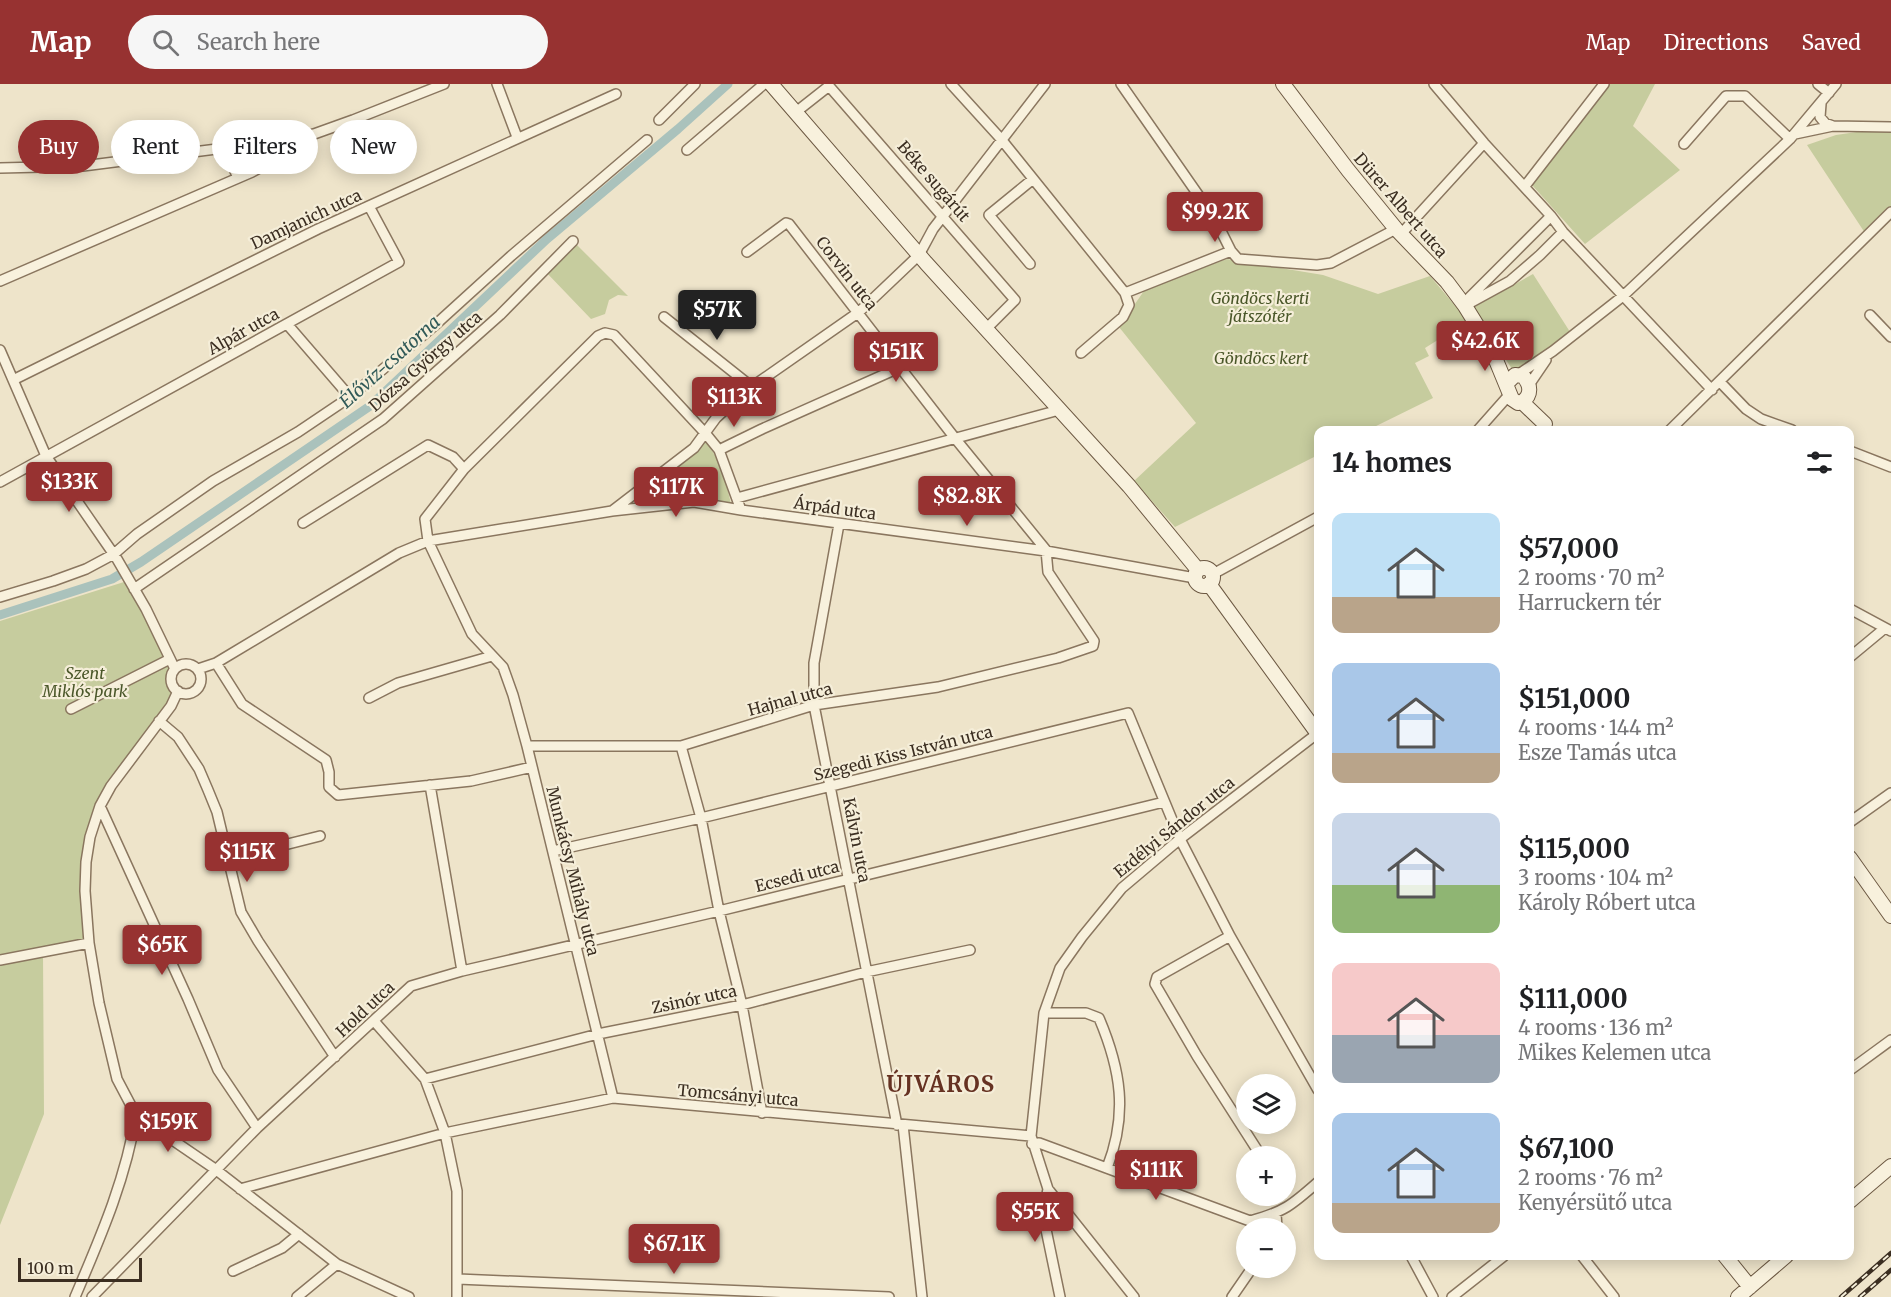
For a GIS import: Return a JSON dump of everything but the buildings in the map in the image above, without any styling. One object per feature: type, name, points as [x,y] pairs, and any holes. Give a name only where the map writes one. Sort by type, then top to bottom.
[{"type":"street","points":[[318,132],[444,84]]},
{"type":"street","points":[[497,84],[517,137]]},
{"type":"street","points":[[659,120],[695,84]]},
{"type":"street","points":[[687,150],[764,84]]},
{"type":"street","points":[[771,84],[919,255],[1129,486],[1194,573],[1207,568],[1211,579],[1314,727]]},
{"type":"street","points":[[951,84],[1001,139],[1125,293],[1129,305],[1122,316],[1081,352]]},
{"type":"street","points":[[612,511],[694,448],[716,418],[743,393],[860,312],[919,255],[933,228],[1045,84]]},
{"type":"street","points":[[1121,84],[1215,219],[1231,251],[1238,259],[1317,265],[1331,263],[1399,231],[1484,143]]},
{"type":"street","name":"Dürer Albert utca","points":[[1283,84],[1348,170],[1466,306],[1518,389]]},
{"type":"street","points":[[1434,84],[1563,232],[1712,390]]},
{"type":"street","points":[[1525,186],[1605,84]]},
{"type":"street","points":[[1818,84],[1829,93]]},
{"type":"street","points":[[1483,426],[1553,351],[1623,296],[1793,136],[1836,84]]},
{"type":"street","name":"Béke sugárút","points":[[796,112],[830,85],[1015,300],[986,329]]},
{"type":"street","name":"Damjanich utca","points":[[13,380],[318,229],[616,94]]},
{"type":"street","points":[[1684,144],[1726,96],[1745,96],[1793,136]]},
{"type":"street","points":[[1821,104],[1820,117],[1825,123],[1833,126]]},
{"type":"street","points":[[1793,136],[1833,126],[1891,127]]},
{"type":"street","name":"Dózsa György utca","points":[[0,597],[53,581],[115,557],[137,534],[213,481],[298,432],[350,397],[647,141]]},
{"type":"street","points":[[0,168],[83,166],[212,150]]},
{"type":"street","points":[[236,174],[238,178]]},
{"type":"street","points":[[0,281],[246,174]]},
{"type":"street","points":[[1030,264],[989,215],[1033,178]]},
{"type":"street","name":"Alpár utca","points":[[0,482],[399,262],[369,206]]},
{"type":"street","points":[[1674,426],[1891,212]]},
{"type":"street","points":[[1466,306],[1469,298],[1551,216]]},
{"type":"street","name":"Corvin utca","points":[[747,252],[789,224],[860,312],[954,437],[1046,551]]},
{"type":"street","points":[[1466,306],[1510,281],[1563,232]]},
{"type":"street","name":"Dózsa György utca","points":[[133,587],[383,419],[500,315],[573,241]]},
{"type":"street","points":[[1125,293],[1231,251]]},
{"type":"street","points":[[1870,315],[1891,337]]},
{"type":"street","points":[[664,317],[752,387]]},
{"type":"street","name":"Dózsa György utca","points":[[287,324],[350,397]]},
{"type":"street","points":[[428,541],[425,519],[464,469],[598,336],[605,333],[617,339],[719,450],[741,510]]},
{"type":"street","points":[[0,350],[46,456],[115,557],[146,609],[175,669]]},
{"type":"street","points":[[1518,389],[1538,370],[1553,351]]},
{"type":"street","points":[[719,450],[901,368]]},
{"type":"street","points":[[1720,382],[1746,409],[1761,419],[1781,426]]},
{"type":"street","points":[[1518,389],[1546,426]]},
{"type":"street","points":[[737,498],[1059,410]]},
{"type":"street","points":[[303,523],[428,445],[453,457],[464,469]]},
{"type":"street","points":[[1854,453],[1891,467]]},
{"type":"street","points":[[633,495],[638,508]]},
{"type":"street","name":"Árpád utca","points":[[198,669],[216,663],[399,553],[428,541],[612,511],[694,502],[1194,573]]},
{"type":"street","points":[[1211,579],[1314,519]]},
{"type":"street","name":"Kálvin utca","points":[[839,524],[814,663],[814,705],[866,972],[900,1125],[922,1297]]},
{"type":"street","name":"Munkácsy Mihály utca","points":[[428,541],[472,634],[502,668],[513,695],[613,1098]]},
{"type":"street","name":"Hajnal utca","points":[[527,746],[681,746],[814,705],[938,687],[1058,658],[1093,646],[1094,641],[1048,572],[1046,551]]},
{"type":"street","points":[[1854,611],[1888,629],[1854,654]]},
{"type":"street","points":[[369,698],[398,683],[492,656]]},
{"type":"street","points":[[71,709],[170,659]]},
{"type":"street","points":[[216,663],[242,704],[326,760],[329,787],[338,795],[471,781],[532,767]]},
{"type":"street","points":[[184,664],[198,669],[201,679],[197,688],[188,694],[178,692],[171,678],[175,669],[184,664]]},
{"type":"street","points":[[178,692],[111,786],[100,806],[90,837],[86,861],[89,944],[99,1003],[117,1079],[136,1115],[215,1169],[337,1264],[404,1296]]},
{"type":"street","name":"Szegedi Kiss István utca","points":[[553,851],[701,818],[1128,713],[1180,839],[1230,936],[1314,1083]]},
{"type":"street","points":[[159,721],[178,736],[199,769],[218,812],[241,912],[335,1057]]},
{"type":"street","name":"Erdélyi Sándor utca","points":[[1032,1140],[1044,1013],[1060,968],[1122,888],[1180,839],[1314,736]]},
{"type":"street","points":[[681,746],[701,818],[719,911],[742,1005],[762,1113]]},
{"type":"street","points":[[430,785],[462,971]]},
{"type":"street","points":[[1854,819],[1891,793]]},
{"type":"street","name":"Ecsedi utca","points":[[576,945],[1164,802]]},
{"type":"street","points":[[100,806],[218,1070],[257,1128]]},
{"type":"street","points":[[228,859],[320,836]]},
{"type":"street","points":[[1854,864],[1891,916]]},
{"type":"street","points":[[1230,936],[1157,977],[1155,984],[1197,1056],[1255,1146]]},
{"type":"street","points":[[0,960],[89,944]]},
{"type":"street","name":"Hold utca","points":[[92,1297],[257,1128],[411,986],[462,971],[576,945]]},
{"type":"street","name":"Zsinór utca","points":[[425,1079],[598,1034],[742,1005],[866,972],[970,950]]},
{"type":"street","points":[[1044,1013],[1086,1013],[1099,1018],[1109,1042],[1120,1087],[1119,1129],[1107,1168]]},
{"type":"street","points":[[374,1021],[425,1079],[446,1133],[457,1191],[457,1297]]},
{"type":"street","points":[[1854,1067],[1891,1040]]},
{"type":"street","name":"Tomcsányi utca","points":[[240,1189],[446,1133],[613,1098],[1032,1140],[1250,1221],[1276,1214],[1290,1206]]},
{"type":"street","points":[[75,1297],[108,1220],[136,1115]]},
{"type":"street","points":[[1032,1140],[1048,1188],[1134,1297]]},
{"type":"street","points":[[1854,1198],[1891,1166]]},
{"type":"street","name":"Tomcsányi utca","points":[[1296,1201],[1314,1186]]},
{"type":"street","points":[[1048,1188],[1043,1215],[1060,1297]]},
{"type":"street","points":[[233,1270],[282,1248],[299,1234]]},
{"type":"street","points":[[1412,1260],[1433,1297]]},
{"type":"street","points":[[1452,1297],[1499,1260]]},
{"type":"street","points":[[1585,1260],[1614,1297]]},
{"type":"street","points":[[1728,1260],[1750,1287]]},
{"type":"street","points":[[1738,1297],[1781,1260]]},
{"type":"street","points":[[297,1297],[337,1264]]},
{"type":"street","points":[[1232,1297],[1245,1278]]},
{"type":"street","points":[[458,1279],[731,1294],[889,1297]]},
{"type":"green space","points":[[1610,84],[1655,84],[1633,126],[1680,170],[1585,244],[1532,185]]},
{"type":"green space","points":[[1891,127],[1891,212],[1867,236],[1807,145],[1836,135]]},
{"type":"green space","points":[[573,241],[628,296],[618,295],[609,300],[605,314],[591,319],[544,270]]},
{"type":"green space","name":"Göndöcs kert","points":[[1227,259],[1323,275],[1378,294],[1430,276],[1468,321],[1425,348],[1429,356],[1415,363],[1433,398],[1376,426],[1314,426],[1314,457],[1175,527],[1134,481],[1196,423],[1119,327],[1146,288]]},
{"type":"green space","points":[[1533,274],[1572,335],[1525,376],[1514,372],[1472,308]]},
{"type":"green space","points":[[705,440],[722,466],[731,504],[698,500],[646,500],[642,492]]},
{"type":"green space","name":"Szent Miklós park","points":[[124,582],[146,609],[175,669],[172,673],[172,683],[178,691],[111,786],[90,837],[89,943],[43,953],[44,1114],[0,1225],[0,621]]},
{"type":"waterway","name":"Élővíz-csatorna","points":[[0,615],[112,579],[141,562],[370,406],[547,239],[728,84]]},
{"type":"railway","points":[[1841,1297],[1891,1253]]},
{"type":"railway","points":[[1860,1297],[1891,1270]]},
{"type":"district","name":"ÚJVÁROS","points":[[941,1084]]},
{"type":"park label","name":"Göndöcs kerti játszótér","points":[[1260,307]]}]
